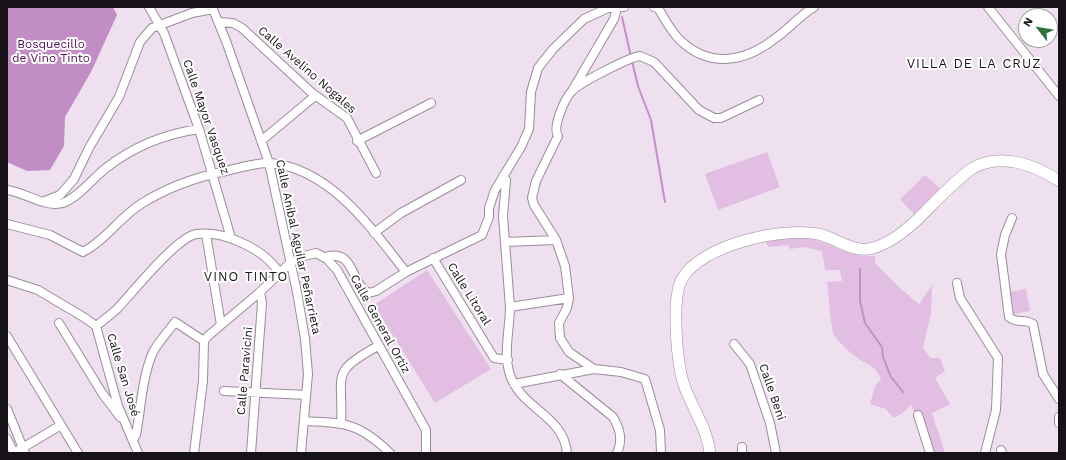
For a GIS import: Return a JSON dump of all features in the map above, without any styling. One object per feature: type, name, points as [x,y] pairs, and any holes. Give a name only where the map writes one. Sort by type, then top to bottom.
[{"type":"highway","points":[[710,453],[706,434],[684,384],[678,344],[676,295],[682,279],[694,264],[703,258],[725,248],[768,235],[818,234],[860,249],[873,248],[894,238],[968,172],[988,162],[1015,162],[1031,165],[1059,181]]},
{"type":"street","name":"Calle Mayor Vasquez","points":[[149,7],[164,33],[199,129],[231,238]]},
{"type":"street","points":[[654,7],[658,8],[674,33],[690,48],[710,57],[733,60],[755,52],[767,45],[789,28],[803,14],[814,7]]},
{"type":"street","points":[[988,7],[1059,96]]},
{"type":"street","points":[[45,201],[60,195],[74,179],[89,148],[119,97],[140,42],[152,28],[192,12],[212,8]]},
{"type":"street","name":"Calle Anibal Aguilar Peñarrieta","points":[[212,8],[219,22],[269,163],[290,263],[305,339],[308,374],[302,453]]},
{"type":"street","name":"Calle Litoral","points":[[508,360],[494,358],[432,258],[482,235],[489,218],[494,190],[529,129],[534,80],[544,59],[584,19],[608,8],[620,8]]},
{"type":"street","points":[[594,369],[569,352],[560,338],[559,323],[567,308],[569,298],[565,266],[556,240],[534,205],[532,198],[536,181],[558,136],[555,128],[557,121],[571,91],[620,8]]},
{"type":"street","name":"Calle Avelino Nogales","points":[[219,22],[233,23],[242,28],[315,96],[346,118],[357,141],[376,173]]},
{"type":"street","points":[[571,91],[604,72],[640,56],[654,62],[683,91],[693,104],[714,118],[721,118],[759,100]]},
{"type":"street","points":[[261,141],[315,96]]},
{"type":"street","points":[[357,141],[431,102]]},
{"type":"street","points":[[7,190],[54,203],[64,202],[70,199],[106,168],[134,149],[158,138],[199,129]]},
{"type":"street","points":[[7,224],[50,235],[84,252],[93,247],[124,216],[140,204],[160,193],[213,174],[269,163],[294,168],[309,174],[338,195],[374,233],[406,272]]},
{"type":"street","points":[[503,176],[506,180],[503,216],[510,307],[510,321],[507,337],[508,360],[514,384],[559,428],[564,439],[567,453]]},
{"type":"street","points":[[374,233],[401,213],[461,180]]},
{"type":"street","points":[[1012,218],[1005,235],[1001,254],[1009,316],[1013,320],[1028,321],[1033,324],[1043,374],[1059,399]]},
{"type":"street","points":[[7,280],[38,290],[96,326],[116,309],[153,269],[184,241],[195,234],[206,234],[231,238],[254,249],[269,261],[280,274]]},
{"type":"street","points":[[206,234],[221,324]]},
{"type":"street","points":[[505,242],[556,240]]},
{"type":"street","points":[[194,453],[203,381],[204,341],[221,324],[280,274],[290,263],[310,254],[316,253],[324,257],[332,255],[343,258],[356,274],[363,290],[369,293],[376,291],[432,258]]},
{"type":"street","name":"Calle General Ortiz","points":[[324,257],[337,270],[426,430],[426,453]]},
{"type":"street","points":[[957,283],[960,298],[998,358],[996,410],[985,453]]},
{"type":"street","name":"Calle Paravicini","points":[[251,453],[262,303],[260,292]]},
{"type":"street","points":[[510,307],[569,298]]},
{"type":"street","points":[[133,440],[136,434],[146,378],[153,354],[175,322],[204,341]]},
{"type":"street","points":[[59,323],[102,393],[117,415],[122,417]]},
{"type":"street","name":"Calle San José","points":[[96,326],[112,388],[122,417],[138,453]]},
{"type":"street","points":[[7,336],[78,453]]},
{"type":"street","name":"Calle Beni","points":[[734,344],[750,364],[770,423],[776,453]]},
{"type":"street","points":[[341,424],[342,403],[340,382],[346,367],[360,356],[378,346]]},
{"type":"street","points":[[514,384],[560,374],[594,369],[621,372],[645,379],[660,430],[661,453]]},
{"type":"street","points":[[560,374],[613,417],[619,426],[621,443],[617,453]]},
{"type":"street","points":[[224,391],[306,395]]},
{"type":"street","points":[[7,409],[24,451]]},
{"type":"street","points":[[918,415],[930,453]]},
{"type":"street","points":[[1059,417],[1059,423]]},
{"type":"street","points":[[304,421],[341,424],[365,431],[390,453]]},
{"type":"street","points":[[7,439],[14,453],[24,451],[61,425]]},
{"type":"shaded area","points":[[767,152],[780,187],[718,210],[705,174]]},
{"type":"shaded area","points":[[925,175],[941,189],[915,215],[900,199]]},
{"type":"shaded area","points":[[786,237],[813,240],[856,255],[875,256],[875,263],[901,289],[919,304],[932,285],[931,314],[923,347],[930,358],[940,358],[945,371],[935,378],[950,404],[932,413],[945,453],[928,453],[926,439],[911,405],[904,412],[894,418],[886,409],[870,404],[875,386],[881,379],[879,374],[874,368],[847,350],[836,338],[833,331],[827,282],[842,281],[840,270],[825,270],[822,251],[804,247],[790,249],[788,245],[768,247],[766,242]]},
{"type":"shaded area","points":[[427,270],[491,369],[435,403],[374,305]]},
{"type":"shaded area","points":[[1026,289],[1030,311],[1014,314],[1010,292]]},
{"type":"green space","name":"Bosquecillo de Vino Tinto","points":[[7,7],[113,7],[117,15],[91,72],[65,117],[64,146],[50,170],[27,171],[7,162]]},
{"type":"waterway","points":[[622,17],[631,57]]},
{"type":"waterway","points":[[632,61],[638,86],[651,120],[665,202]]},
{"type":"waterway","points":[[860,269],[860,301],[865,323],[882,347],[883,357],[891,377],[903,392]]},
{"type":"district","name":"VILLA DE LA CRUZ","points":[[974,64]]},
{"type":"district","name":"VINO TINTO","points":[[246,277]]}]
